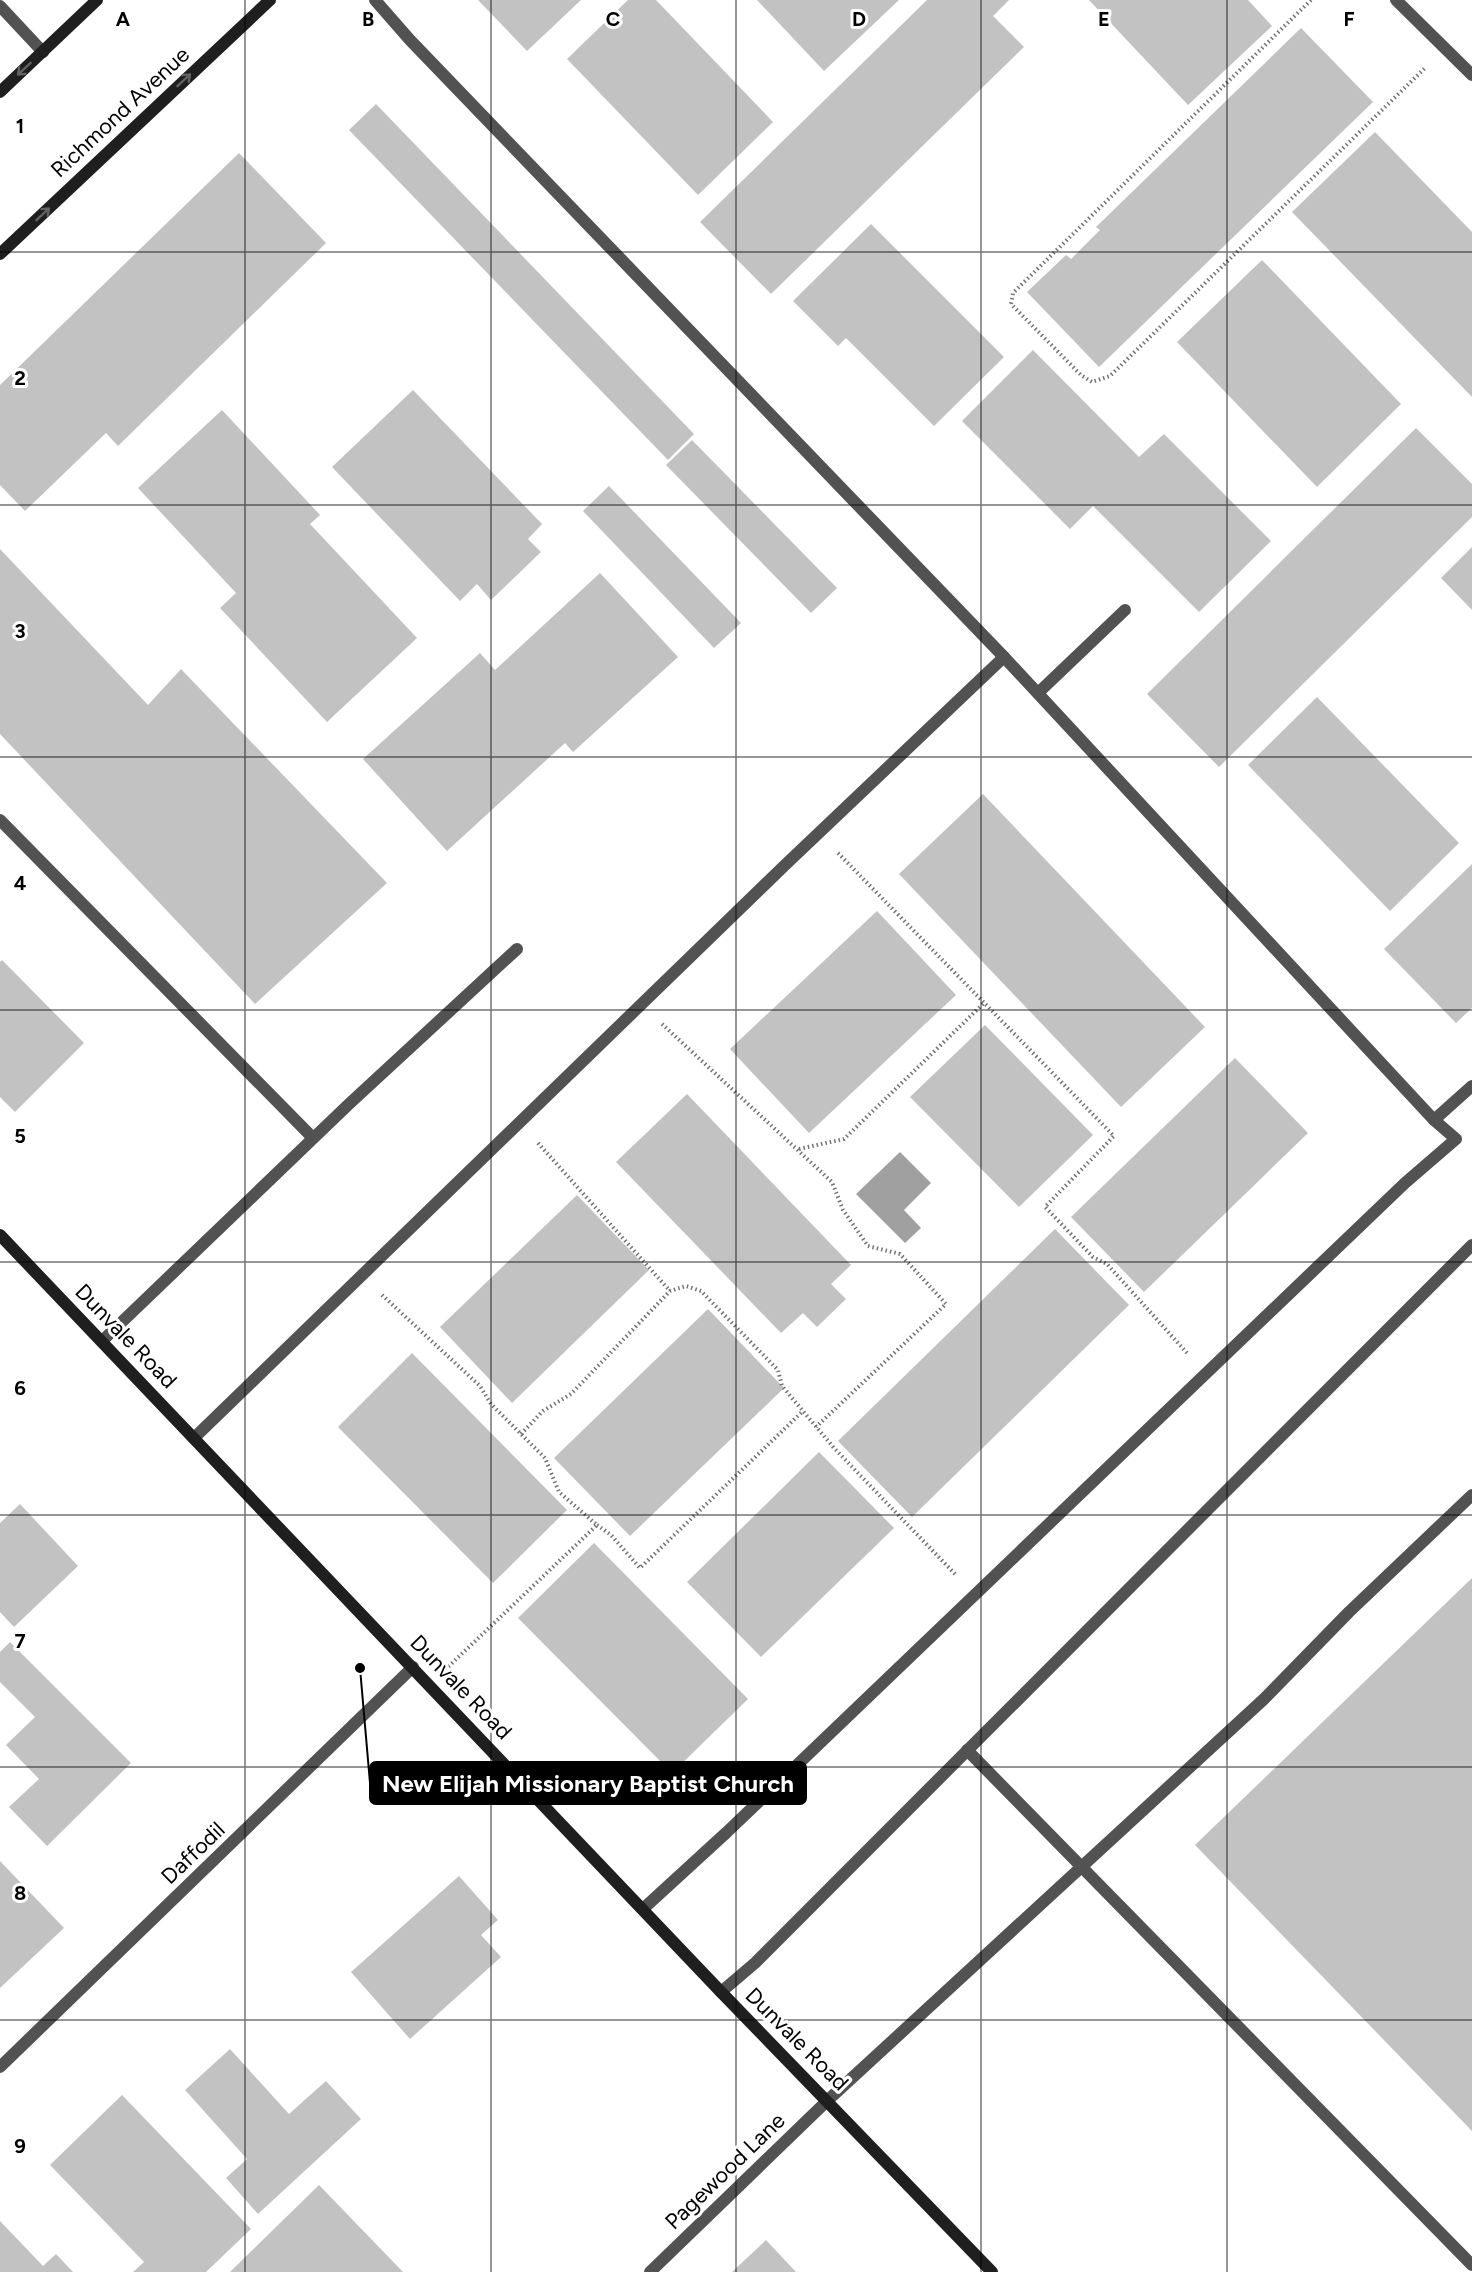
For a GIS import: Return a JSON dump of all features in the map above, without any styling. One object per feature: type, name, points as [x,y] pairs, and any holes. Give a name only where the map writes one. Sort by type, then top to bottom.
[{"type":"street","points":[[0,92],[97,0]]},
{"type":"street","name":"Richmond Avenue","points":[[0,254],[270,0]]},
{"type":"street","points":[[375,0],[410,40],[1004,657],[1434,1120],[1456,1139],[1405,1183],[975,1596],[644,1908]]},
{"type":"street","points":[[1396,0],[1472,75]]},
{"type":"street","points":[[0,6],[43,51]]},
{"type":"street","points":[[1038,693],[1125,610]]},
{"type":"street","points":[[194,1438],[818,833],[1004,657]]},
{"type":"street","points":[[0,820],[313,1138]]},
{"type":"street","points":[[102,1341],[313,1138],[517,949]]},
{"type":"street","points":[[1434,1120],[1472,1086]]},
{"type":"street","name":"Dunvale Road","points":[[2,1241],[102,1341],[644,1908],[721,1992],[992,2272]]},
{"type":"street","points":[[721,1992],[755,1963],[1472,1245]]},
{"type":"street","name":"Pagewood Lane","points":[[650,2272],[828,2100],[1264,1700],[1348,1612],[1472,1495]]},
{"type":"street","name":"Daffodil","points":[[0,2067],[413,1667]]},
{"type":"street","points":[[968,1750],[1472,2265]]},
{"type":"path","points":[[1311,0],[1013,293],[1011,304],[1081,375],[1092,382],[1110,376],[1446,49]]},
{"type":"path","points":[[818,833],[1114,1136],[1045,1207],[1093,1257],[1107,1264],[1206,1374]]},
{"type":"path","points":[[798,1149],[844,1139],[984,1003]]},
{"type":"path","points":[[642,1005],[832,1182],[843,1210],[868,1246],[900,1254],[946,1304],[816,1427]]},
{"type":"path","points":[[519,1122],[670,1291]]},
{"type":"path","points":[[360,1275],[480,1386],[491,1404],[545,1458],[559,1492],[597,1526],[611,1535],[640,1568],[803,1411]]},
{"type":"path","points":[[521,1434],[543,1412],[571,1394],[670,1291],[686,1286],[701,1291],[778,1370],[782,1386],[816,1427],[975,1596]]},
{"type":"path","points":[[430,1684],[597,1526]]},
{"type":"shaded area","points":[[900,1152],[931,1183],[904,1210],[921,1228],[905,1243],[856,1194]]},
{"type":"building","points":[[478,0],[581,0],[527,51]]},
{"type":"building","points":[[628,0],[656,0],[773,122],[698,195],[567,59]]},
{"type":"building","points":[[757,0],[899,0],[824,71]]},
{"type":"building","points":[[927,0],[1009,0],[993,16],[1024,47],[771,294],[700,222]]},
{"type":"building","points":[[1089,0],[1248,0],[1272,26],[1188,105]]},
{"type":"building","points":[[1301,28],[1373,102],[1099,367],[1027,292],[1066,255],[1071,259],[1100,230],[1096,227]]},
{"type":"building","points":[[376,104],[694,434],[668,460],[349,130]]},
{"type":"building","points":[[1375,132],[1472,232],[1472,397],[1292,212]]},
{"type":"building","points":[[239,153],[326,243],[118,446],[106,433],[25,511],[0,485],[0,385]]},
{"type":"building","points":[[871,224],[1004,357],[934,426],[846,338],[838,346],[793,301]]},
{"type":"building","points":[[1262,260],[1401,404],[1317,487],[1177,342]]},
{"type":"building","points":[[1033,350],[1139,457],[1164,434],[1271,541],[1199,612],[1093,506],[1070,529],[962,421]]},
{"type":"building","points":[[413,390],[542,524],[528,539],[541,552],[491,600],[477,584],[460,601],[332,467]]},
{"type":"building","points":[[222,410],[320,515],[310,524],[417,638],[327,722],[220,608],[236,593],[138,488]]},
{"type":"building","points":[[1416,428],[1472,484],[1472,517],[1219,767],[1147,694]]},
{"type":"building","points":[[692,440],[837,588],[811,613],[666,465]]},
{"type":"building","points":[[609,486],[741,623],[714,648],[583,511]]},
{"type":"building","points":[[1472,547],[1472,610],[1441,578]]},
{"type":"building","points":[[0,549],[148,705],[181,669],[387,883],[255,1004],[0,734]]},
{"type":"building","points":[[600,573],[678,657],[573,752],[565,743],[447,851],[363,759],[480,653],[495,670]]},
{"type":"building","points":[[1317,697],[1459,843],[1390,911],[1248,765]]},
{"type":"building","points":[[983,794],[1205,1027],[1121,1107],[899,874]]},
{"type":"building","points":[[1472,864],[1472,1008],[1456,1023],[1384,949]]},
{"type":"building","points":[[877,911],[956,995],[809,1133],[730,1049]]},
{"type":"building","points":[[2,960],[84,1043],[15,1112],[0,1097],[0,962]]},
{"type":"building","points":[[985,1025],[1093,1135],[1019,1207],[910,1097]]},
{"type":"building","points":[[1235,1058],[1308,1133],[1144,1292],[1071,1217]]},
{"type":"building","points":[[687,1094],[851,1265],[831,1284],[846,1299],[817,1327],[803,1313],[781,1333],[616,1162]]},
{"type":"building","points":[[577,1195],[649,1270],[512,1403],[440,1327]]},
{"type":"building","points":[[1055,1229],[1129,1305],[912,1517],[838,1441]]},
{"type":"building","points":[[708,1309],[784,1388],[630,1536],[554,1458]]},
{"type":"building","points":[[412,1353],[567,1510],[493,1583],[338,1427]]},
{"type":"building","points":[[819,1452],[894,1528],[761,1657],[687,1582]]},
{"type":"building","points":[[20,1504],[78,1566],[14,1627],[0,1612],[0,1523]]},
{"type":"building","points":[[594,1543],[748,1699],[672,1773],[518,1618]]},
{"type":"building","points":[[1472,1578],[1472,2131],[1195,1845]]},
{"type":"building","points":[[10,1642],[131,1763],[47,1846],[9,1807],[39,1779],[6,1745],[35,1717],[0,1682],[0,1652]]},
{"type":"building","points":[[0,1861],[64,1928],[0,1988]]},
{"type":"building","points":[[459,1876],[498,1920],[481,1935],[501,1957],[410,2039],[351,1972]]},
{"type":"building","points":[[230,2049],[289,2114],[326,2081],[361,2119],[258,2214],[226,2178],[247,2159],[185,2090]]},
{"type":"building","points":[[122,2095],[251,2229],[206,2272],[133,2272],[144,2262],[50,2165]]},
{"type":"building","points":[[319,2185],[403,2272],[230,2272]]},
{"type":"building","points":[[0,2221],[43,2266],[56,2254],[73,2272],[0,2272]]},
{"type":"building","points":[[766,2240],[796,2272],[732,2272]]},
{"type":"place","name":"New Elijah Missionary Baptist Church","points":[[360,1668]]}]
